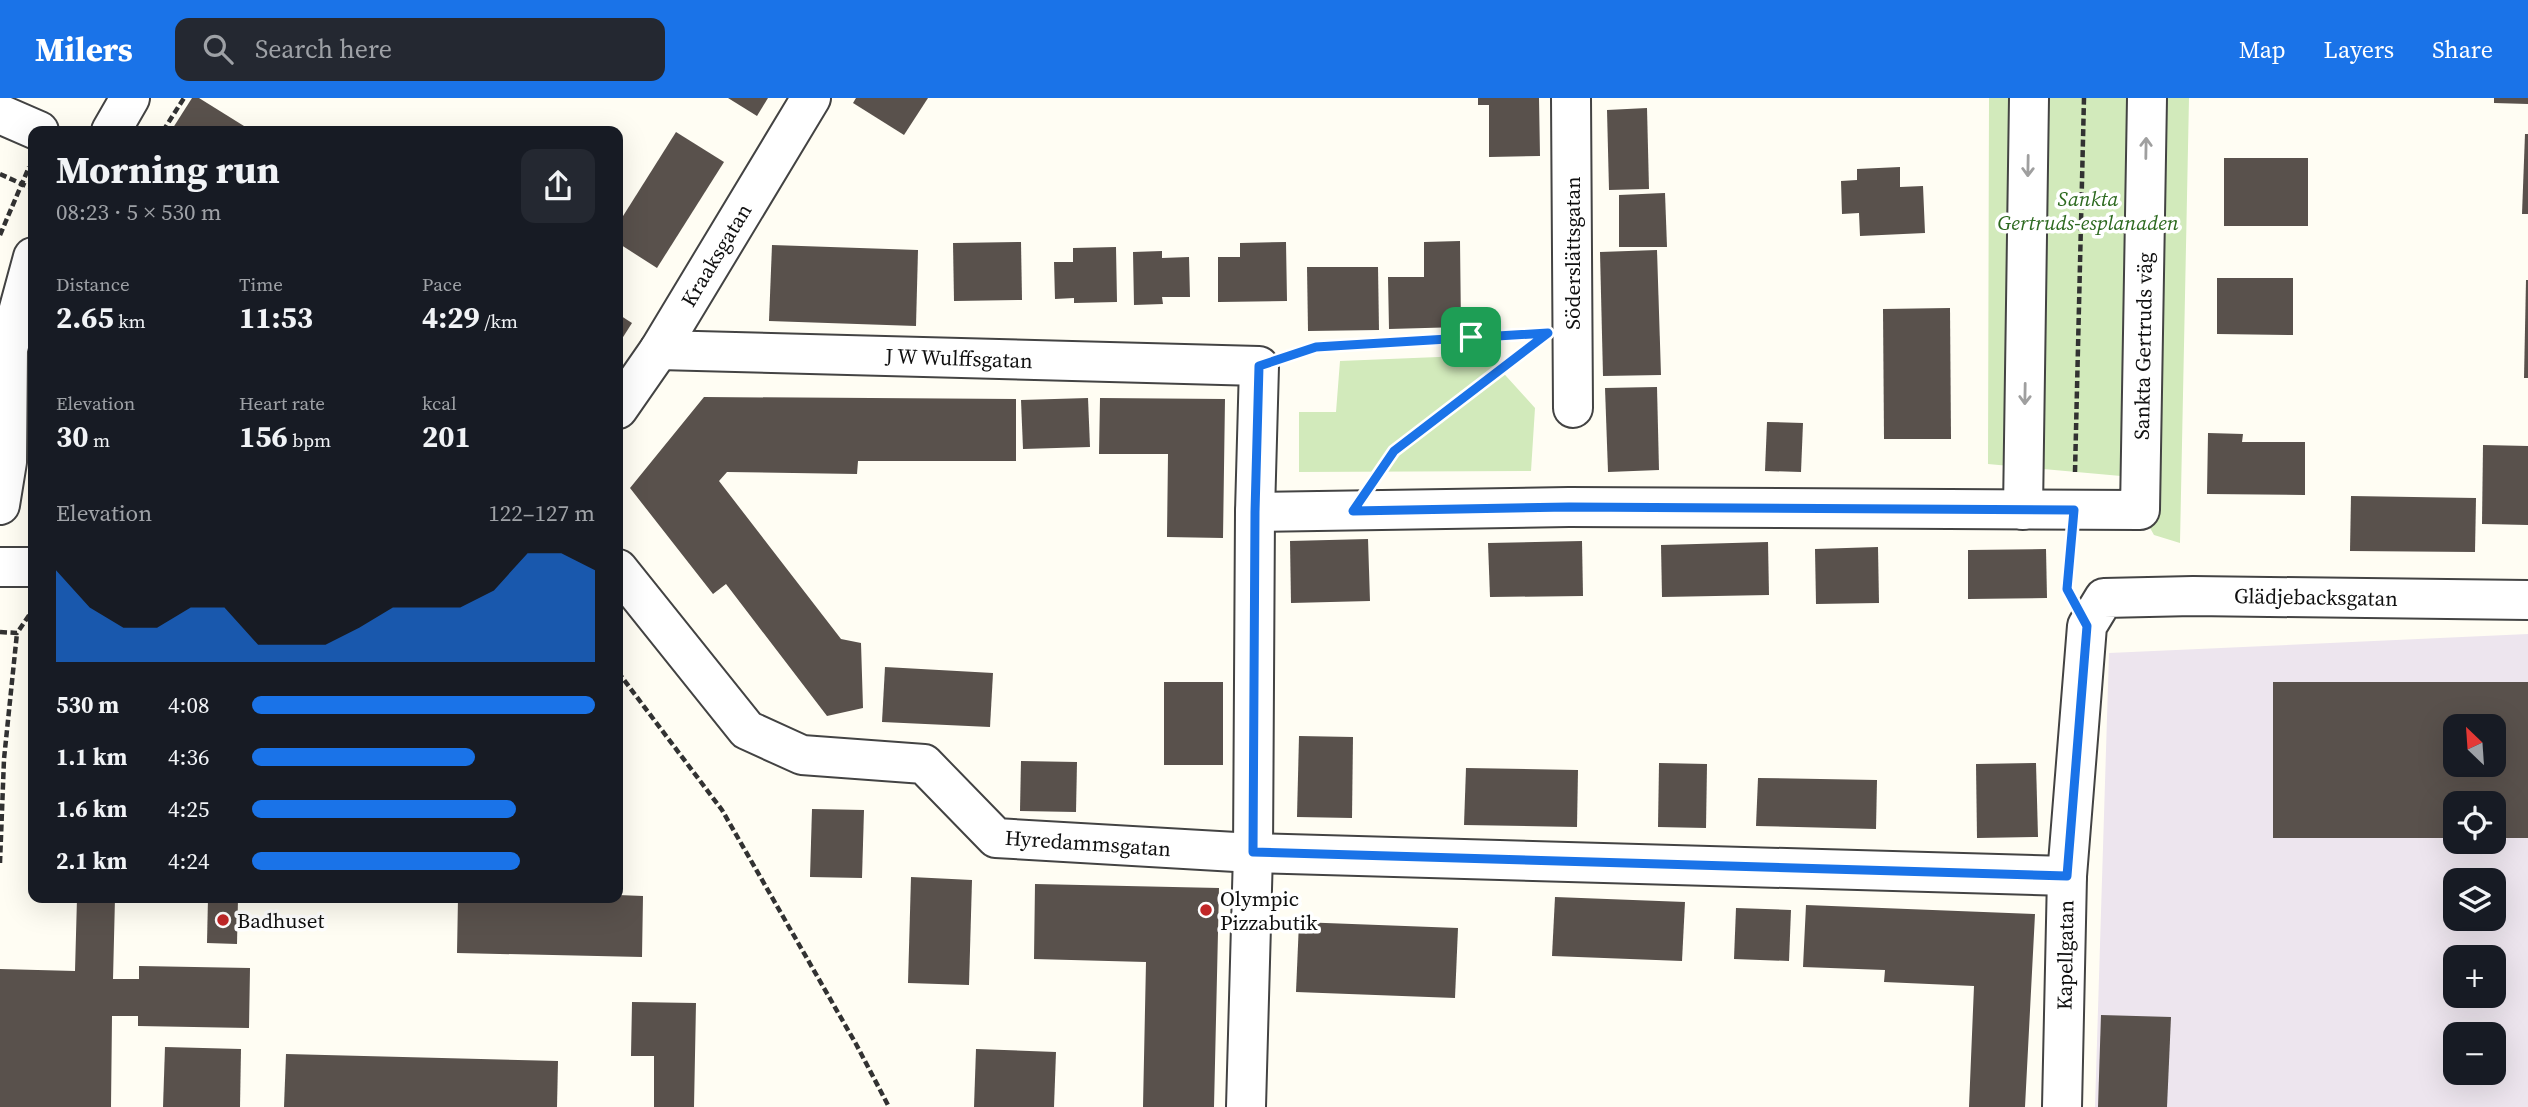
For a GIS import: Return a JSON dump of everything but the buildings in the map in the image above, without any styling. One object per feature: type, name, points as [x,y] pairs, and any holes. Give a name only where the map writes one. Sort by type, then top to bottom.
[{"type":"street","points":[[114,126],[130,98]]},
{"type":"street","name":"Kraaksgatan","points":[[623,402],[659,350],[811,98]]},
{"type":"street","name":"Söderslättsgatan","points":[[1571,98],[1560,332],[1573,408]]},
{"type":"street","points":[[2023,510],[2029,98]]},
{"type":"street","name":"Sankta Gertruds väg","points":[[2074,510],[2140,510],[2147,98]]},
{"type":"street","points":[[0,114],[28,126]]},
{"type":"street","points":[[0,505],[8,462],[8,349],[28,275]]},
{"type":"street","name":"J W Wulffsgatan","points":[[659,350],[1259,366]]},
{"type":"street","points":[[1246,1107],[1253,852],[1255,512],[1259,366]]},
{"type":"street","points":[[1255,512],[1569,507],[2074,510]]},
{"type":"street","points":[[0,567],[28,567]]},
{"type":"street","name":"Hyredammsgatan","points":[[623,575],[747,730],[802,755],[924,764],[996,838],[1253,852],[2067,876]]},
{"type":"street","name":"Glädjebacksgatan","points":[[2095,612],[2193,596],[2528,600]]},
{"type":"street","name":"Kapellgatan","points":[[2062,1107],[2067,876],[2095,612]]},
{"type":"path","points":[[166,126],[184,98]]},
{"type":"path","points":[[2084,98],[2074,510],[2067,589],[2095,612]]},
{"type":"path","points":[[0,235],[28,168]]},
{"type":"path","points":[[0,174],[28,186]]},
{"type":"path","points":[[1259,366],[1316,347],[1560,332]]},
{"type":"path","points":[[1353,511],[1394,451],[1560,332]]},
{"type":"path","points":[[0,863],[4,759],[17,633],[28,617]]},
{"type":"path","points":[[0,632],[17,633]]},
{"type":"path","points":[[623,679],[722,810],[856,1044],[889,1107]]},
{"type":"shaded area","points":[[2528,634],[2528,1107],[2095,1107],[2109,653]]},
{"type":"green space","name":"Sankta Gertruds-esplanaden","points":[[1989,98],[2189,98],[2180,543],[2154,535],[2121,476],[1988,464]]},
{"type":"green space","points":[[1487,355],[1535,408],[1531,471],[1299,472],[1299,412],[1336,412],[1340,361]]},
{"type":"place","name":"Olympic Pizzabutik","points":[[1206,910]]},
{"type":"place","name":"Badhuset","points":[[223,920]]},
{"type":"route","points":[[1548,333],[1394,451],[1353,511],[1569,507],[2074,510],[2067,589],[2087,626],[2067,876],[1253,852],[1255,512],[1259,366],[1316,347],[1471,337],[1548,333]]}]
